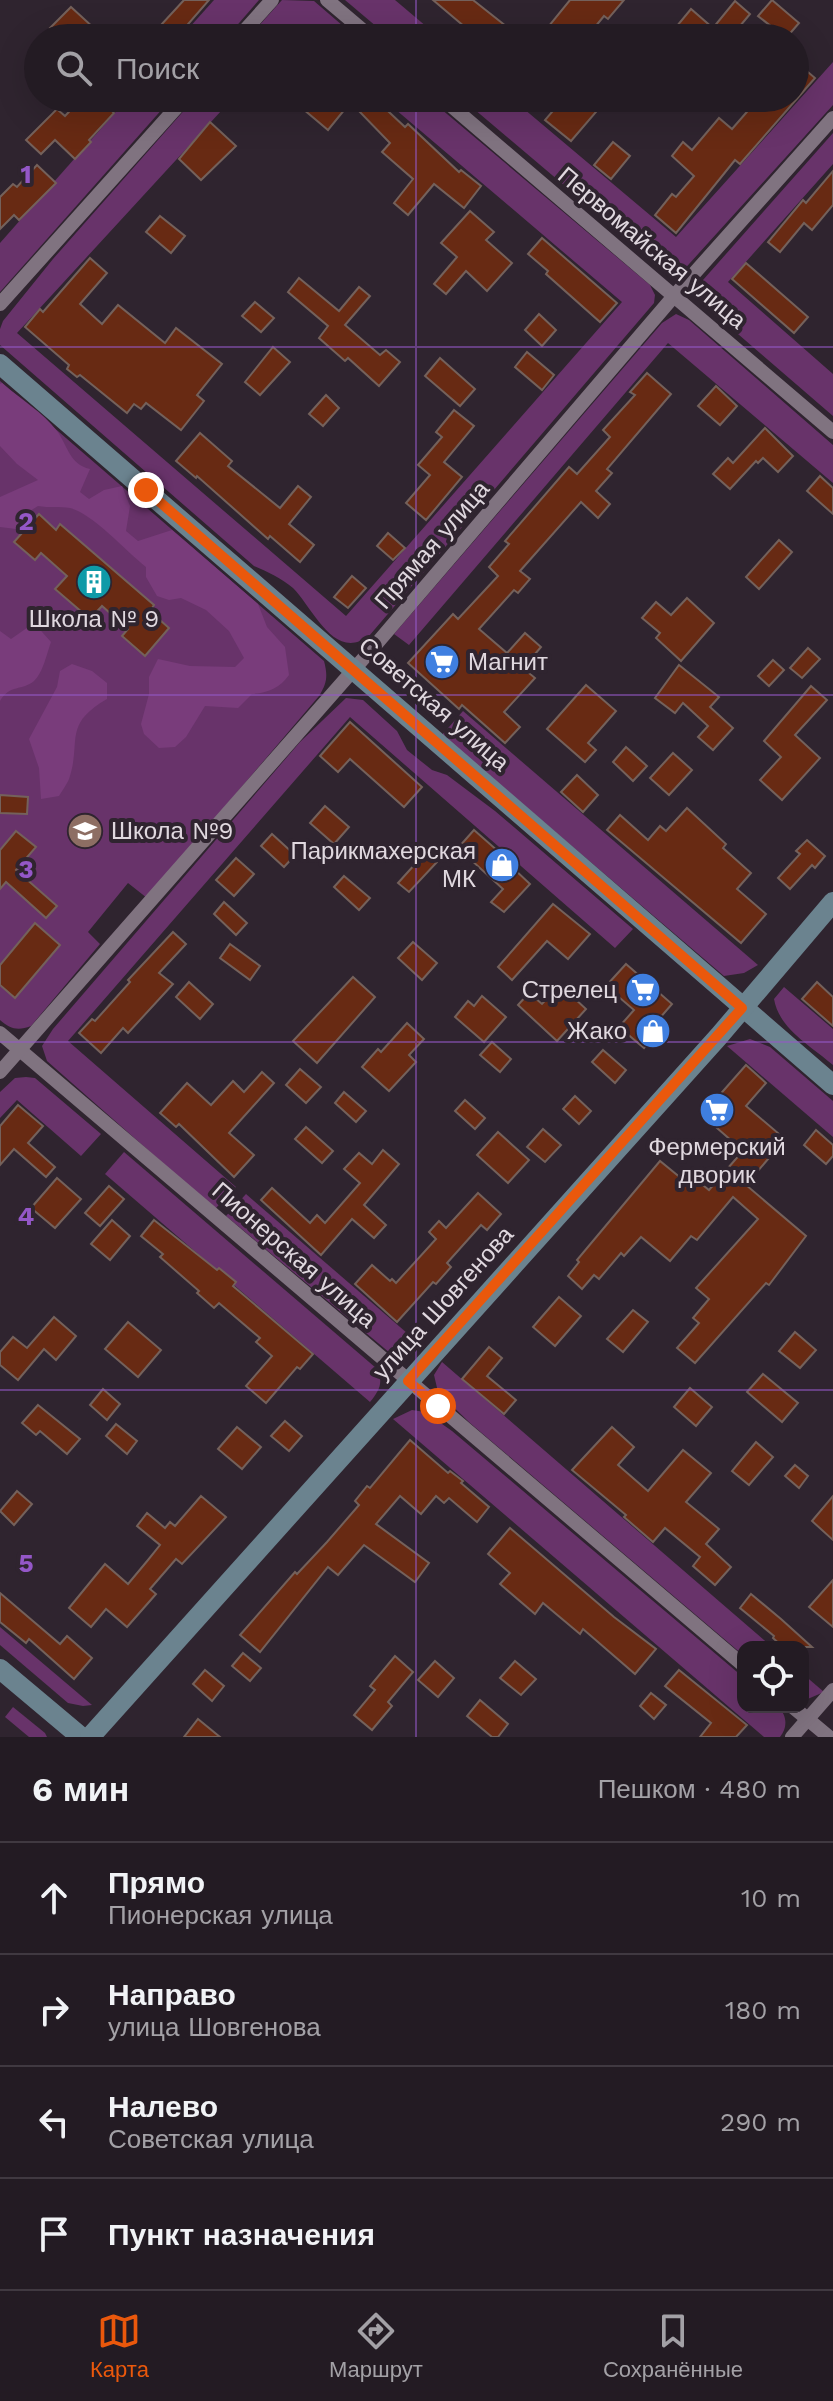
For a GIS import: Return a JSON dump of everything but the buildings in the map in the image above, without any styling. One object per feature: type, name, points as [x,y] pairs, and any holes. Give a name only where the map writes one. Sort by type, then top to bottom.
[{"type":"street","points":[[251,24],[272,0]]},
{"type":"street","points":[[327,0],[355,24]]},
{"type":"street","points":[[0,304],[172,112]]},
{"type":"street","name":"Первомайская улица","points":[[458,112],[833,432]]},
{"type":"street","name":"Прямая улица","points":[[0,1072],[354,669],[674,296],[833,118]]},
{"type":"street","name":"Советская улица","points":[[0,364],[833,1085]]},
{"type":"street","name":"улица Шовгенова","points":[[90,1737],[742,1008],[833,902]]},
{"type":"street","name":"Пионерская улица","points":[[0,1033],[737,1660]]},
{"type":"street","points":[[0,1669],[81,1737]]},
{"type":"street","points":[[792,1737],[833,1690]]},
{"type":"street","points":[[800,1713],[829,1737]]},
{"type":"shaded area","points":[[214,0],[259,0],[238,24],[193,24]]},
{"type":"shaded area","points":[[282,0],[314,1],[341,24],[261,24]]},
{"type":"shaded area","points":[[345,0],[395,0],[423,24],[373,24]]},
{"type":"shaded area","points":[[833,62],[833,105],[680,274],[663,269],[478,112],[528,112],[676,237],[788,112],[809,112],[809,89]]},
{"type":"shaded area","points":[[116,112],[160,112],[0,292],[0,243]]},
{"type":"shaded area","points":[[183,112],[220,112],[17,333],[346,616],[622,302],[398,112],[445,112],[650,285],[655,295],[654,303],[369,636],[357,642],[345,642],[325,629],[293,588],[254,566],[0,345],[3,321],[53,259]]},
{"type":"shaded area","points":[[833,133],[833,164],[728,282],[833,374],[833,416],[716,315],[706,299],[703,280]]},
{"type":"shaded area","points":[[676,314],[689,320],[833,445],[833,483],[668,343],[409,645],[394,634],[662,323]]},
{"type":"shaded area","name":"Школа №9","points":[[0,381],[324,661],[326,675],[319,696],[147,898],[128,883],[88,932],[100,944],[31,1026],[18,1029],[0,1020]]},
{"type":"shaded area","points":[[2,383],[45,418],[57,431],[73,459],[90,469],[80,492],[89,499],[104,490],[122,486],[130,506],[126,531],[138,541],[172,530],[258,604],[267,627],[285,647],[289,675],[282,683],[268,691],[252,694],[238,708],[205,706],[186,737],[175,747],[159,748],[144,734],[141,724],[149,694],[149,677],[158,659],[190,666],[235,667],[244,658],[229,631],[206,610],[181,598],[169,600],[157,596],[146,577],[146,567],[99,525],[79,512],[66,507],[38,506],[25,514],[16,529],[0,527],[0,497],[38,480],[0,446]]},
{"type":"shaded area","points":[[34,623],[51,642],[42,668],[34,681],[8,692],[0,701],[0,631],[11,639]]},
{"type":"shaded area","points":[[72,664],[92,671],[107,683],[107,699],[93,708],[79,726],[73,766],[59,796],[41,799],[39,768],[29,739],[57,687],[60,671]]},
{"type":"shaded area","points":[[346,698],[363,700],[397,731],[407,750],[495,811],[633,929],[615,948],[350,717],[68,1041],[236,1187],[215,1209],[47,1061],[42,1046],[53,1029],[300,742]]},
{"type":"shaded area","points":[[463,711],[758,965],[744,973],[724,976],[442,735]]},
{"type":"shaded area","points":[[784,987],[833,1029],[833,1065],[797,1036],[782,1019],[774,999]]},
{"type":"shaded area","points":[[750,1039],[770,1047],[833,1101],[833,1137],[727,1046]]},
{"type":"shaded area","points":[[15,1078],[35,1078],[101,1134],[81,1156],[17,1100],[0,1118],[0,1092]]},
{"type":"shaded area","points":[[124,1152],[376,1368],[380,1385],[370,1402],[105,1174]]},
{"type":"shaded area","points":[[246,1194],[422,1346],[405,1355],[390,1353],[226,1216]]},
{"type":"shaded area","points":[[442,1362],[765,1641],[737,1641],[737,1650],[470,1423],[438,1392],[434,1375]]},
{"type":"shaded area","points":[[412,1410],[425,1412],[452,1431],[737,1672],[737,1713],[782,1713],[785,1721],[780,1737],[764,1737],[393,1419]]},
{"type":"shaded area","points":[[0,1627],[92,1705],[68,1703],[0,1645]]},
{"type":"shaded area","points":[[809,1679],[824,1692],[809,1698]]},
{"type":"shaded area","points":[[13,1707],[47,1737],[29,1737],[5,1717]]},
{"type":"place","name":"Школа № 9","points":[[94,582]]},
{"type":"place","name":"Магнит","points":[[442,662]]},
{"type":"place","name":"Школа №9","points":[[85,831]]},
{"type":"place","name":"Парикмахерская МК","points":[[502,865]]},
{"type":"place","name":"Стрелец","points":[[643,990]]},
{"type":"place","name":"Жако","points":[[653,1031]]},
{"type":"place","name":"Фермерский дворик","points":[[717,1110]]},
{"type":"route","points":[[146,490],[742,1008],[408,1381],[438,1406]]}]
